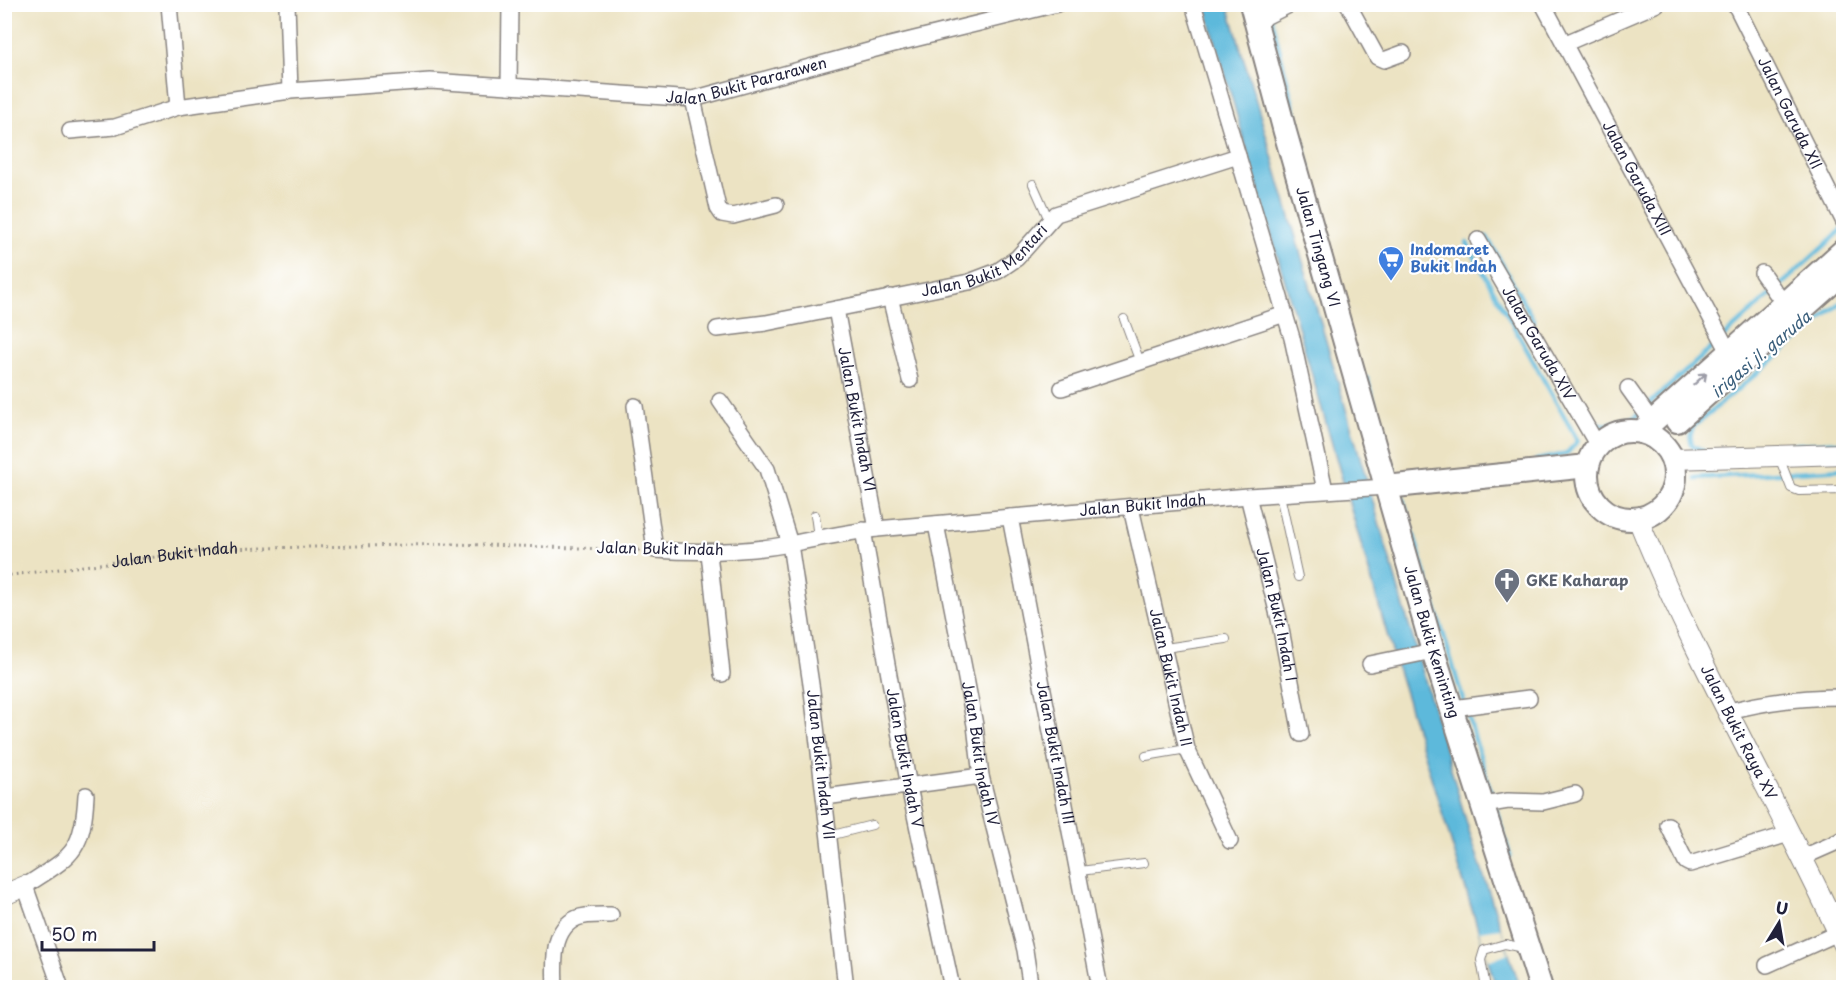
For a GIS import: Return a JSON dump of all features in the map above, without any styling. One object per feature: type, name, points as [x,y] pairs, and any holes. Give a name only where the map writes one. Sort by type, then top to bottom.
[{"type":"main road","name":"Jalan Tingang VI","points":[[1254,13],[1378,487]]},
{"type":"main road","points":[[1650,431],[1730,351],[1844,250]]},
{"type":"main road","points":[[1650,431],[1672,459],[1676,474],[1670,497],[1660,509],[1638,519],[1610,514],[1596,502],[1588,484],[1593,456],[1613,435],[1650,431],[1844,272]]},
{"type":"main road","points":[[1378,487],[1593,456]]},
{"type":"main road","name":"Jalan Bukit Keminting","points":[[1378,487],[1426,653],[1453,708],[1541,987]]},
{"type":"street","points":[[169,4],[178,107]]},
{"type":"street","points":[[287,4],[290,92]]},
{"type":"street","points":[[509,86],[510,4]]},
{"type":"street","name":"Jalan Bukit Pararawen","points":[[70,131],[115,127],[178,107],[290,92],[430,81],[693,99],[890,45],[1057,4]]},
{"type":"street","points":[[1193,4],[1285,314],[1326,490]]},
{"type":"street","points":[[1254,13],[1291,4]]},
{"type":"street","points":[[1348,4],[1377,57],[1384,60],[1403,53]]},
{"type":"street","name":"Jalan Garuda XIII","points":[[1543,4],[1730,351]]},
{"type":"street","points":[[1566,43],[1657,4]]},
{"type":"street","name":"Jalan Garuda XII","points":[[1735,4],[1844,222]]},
{"type":"street","points":[[693,99],[718,208],[722,214],[733,216],[776,205]]},
{"type":"street","name":"Jalan Bukit Mentari","points":[[717,329],[836,309],[969,282],[998,271],[1017,258],[1056,214],[1238,156]]},
{"type":"street","name":"Jalan Garuda XIV","points":[[1478,240],[1593,456]]},
{"type":"street","points":[[1762,273],[1784,304]]},
{"type":"street","points":[[890,297],[910,380]]},
{"type":"street","name":"Jalan Bukit Indah VI","points":[[836,309],[870,530]]},
{"type":"street","points":[[1062,388],[1285,314]]},
{"type":"street","points":[[1628,388],[1650,431]]},
{"type":"street","name":"Jalan Bukit Indah VII","points":[[720,401],[767,469],[790,544],[825,797],[846,987]]},
{"type":"street","points":[[635,406],[655,550]]},
{"type":"street","points":[[1672,459],[1844,454]]},
{"type":"street","name":"Jalan Bukit Indah","points":[[655,550],[709,553],[790,544],[818,537],[870,530],[1248,496],[1378,487]]},
{"type":"street","name":"Jalan Bukit Indah I","points":[[1248,496],[1279,619],[1301,734]]},
{"type":"street","name":"Jalan Bukit Indah II","points":[[1131,508],[1187,750],[1230,841]]},
{"type":"street","name":"Jalan Bukit Indah III","points":[[1010,517],[1080,871],[1100,987]]},
{"type":"street","name":"Jalan Bukit Raya XV","points":[[1638,519],[1658,569],[1726,712],[1801,858],[1836,910],[1841,939]]},
{"type":"street","name":"Jalan Bukit Indah IV","points":[[936,524],[975,725],[981,776],[1025,950],[1030,983]]},
{"type":"street","name":"Jalan Bukit Indah V","points":[[870,530],[909,786],[952,987]]},
{"type":"street","points":[[709,553],[722,674]]},
{"type":"street","points":[[1370,664],[1426,653]]},
{"type":"street","points":[[1726,712],[1772,700],[1844,696]]},
{"type":"street","points":[[1453,708],[1529,698]]},
{"type":"street","points":[[825,797],[981,776]]},
{"type":"street","points":[[1484,806],[1508,801],[1538,803],[1575,794]]},
{"type":"street","points":[[4,895],[25,886],[72,854],[82,831],[86,795]]},
{"type":"street","points":[[1668,825],[1686,862],[1690,864],[1789,834]]},
{"type":"street","points":[[1801,858],[1844,839]]},
{"type":"street","points":[[25,886],[61,987]]},
{"type":"street","points":[[555,987],[554,959],[558,940],[567,924],[579,917],[611,915]]},
{"type":"street","points":[[1767,964],[1841,939]]},
{"type":"lane","points":[[1032,184],[1049,220]]},
{"type":"lane","points":[[1124,319],[1140,362]]},
{"type":"lane","points":[[1778,456],[1791,488],[1800,491],[1844,490]]},
{"type":"lane","points":[[1280,495],[1298,577]]},
{"type":"lane","points":[[815,515],[818,537]]},
{"type":"lane","points":[[1165,648],[1226,639]]},
{"type":"lane","points":[[1146,756],[1187,750]]},
{"type":"lane","points":[[829,836],[872,825]]},
{"type":"lane","points":[[1080,871],[1144,863]]},
{"type":"lane","points":[[1486,987],[1480,960],[1484,950],[1505,944],[1530,949]]},
{"type":"path","name":"Jalan Bukit Indah","points":[[4,576],[219,549],[453,544],[655,550]]},
{"type":"water","points":[[1205,5],[1228,5],[1470,834],[1520,987],[1496,987],[1392,651]]},
{"type":"pier","points":[[1501,928],[1508,953],[1488,961],[1479,931]]},
{"type":"waterway","points":[[1268,4],[1320,214]]},
{"type":"waterway","points":[[1590,422],[1606,425],[1634,418],[1844,228]]},
{"type":"waterway","points":[[1487,237],[1534,321]]},
{"type":"waterway","points":[[1467,243],[1578,441],[1566,454],[1537,460]]},
{"type":"waterway","name":"irigasi jl. garuda","points":[[1703,450],[1693,446],[1690,436],[1694,426],[1844,300]]},
{"type":"waterway","points":[[1367,378],[1396,480]]},
{"type":"waterway","points":[[1753,447],[1844,442]]},
{"type":"waterway","points":[[1695,478],[1844,469]]},
{"type":"waterway","points":[[1401,493],[1510,856]]},
{"type":"place","name":"Indomaret Bukit Indah","points":[[1391,282]]},
{"type":"place","name":"GKE Kaharap","points":[[1507,604]]}]
